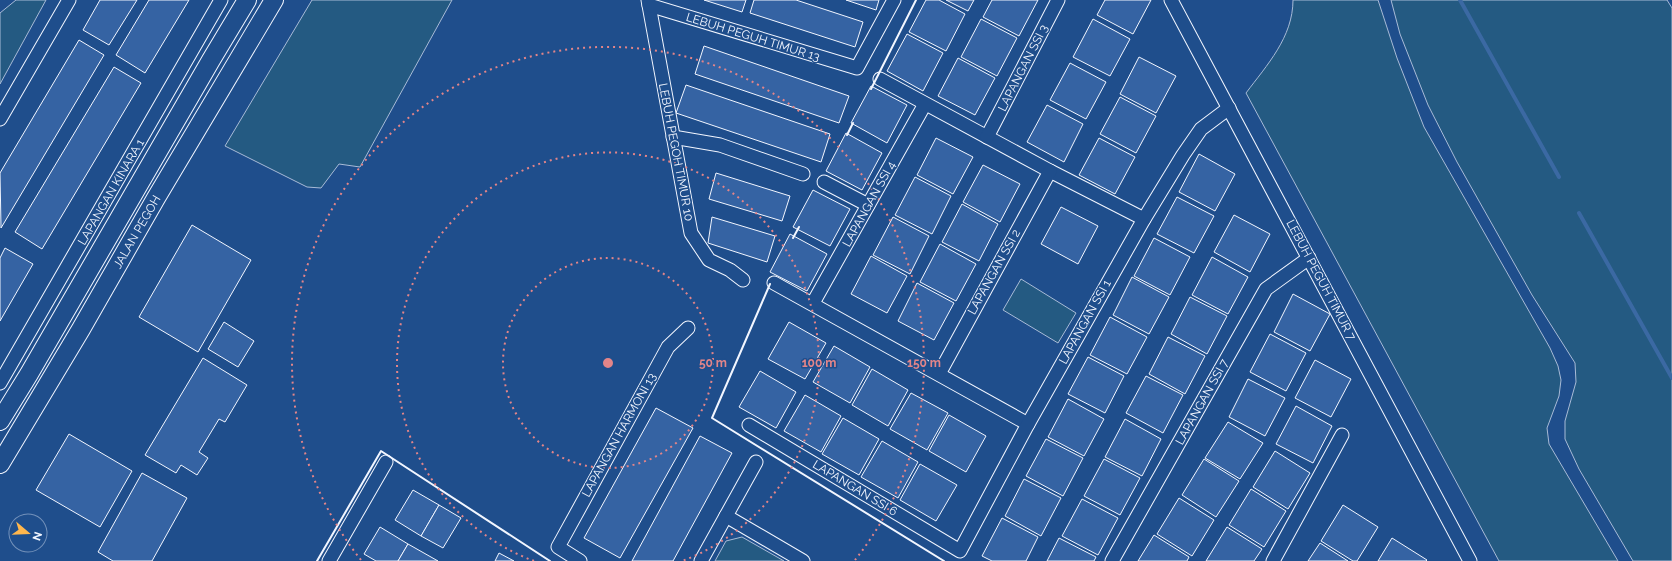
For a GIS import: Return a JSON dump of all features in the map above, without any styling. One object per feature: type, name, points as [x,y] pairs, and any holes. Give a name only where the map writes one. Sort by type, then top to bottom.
[{"type":"street","points":[[0,119],[69,0]]},
{"type":"street","name":"LAPANGAN KINARA 1","points":[[0,383],[221,0]]},
{"type":"street","points":[[0,421],[29,374],[203,73],[247,0]]},
{"type":"street","name":"JALAN PEGOH","points":[[0,464],[274,0]]},
{"type":"street","name":"LEBUH PEGUH TIMUR 13","points":[[648,3],[857,68],[894,0]]},
{"type":"street","name":"LAPANGAN SSI 3","points":[[987,137],[1058,0]]},
{"type":"street","name":"LEBUH PEGUH TIMUR 7","points":[[1171,0],[1469,561]]},
{"type":"street","name":"LEBUH PEGOH TIMUR 10","points":[[648,3],[691,233],[709,260],[730,270],[743,280]]},
{"type":"street","points":[[880,80],[1050,171],[1144,219]]},
{"type":"street","name":"LAPANGAN SSI 4","points":[[813,303],[925,104]]},
{"type":"street","name":"LAPANGAN SSI 1","points":[[960,551],[1028,424],[1144,219],[1183,155],[1201,129],[1229,108]]},
{"type":"street","points":[[673,137],[720,145],[803,174]]},
{"type":"street","name":"LAPANGAN SSI 2","points":[[939,374],[1050,171]]},
{"type":"street","points":[[824,182],[868,205]]},
{"type":"street","name":"LAPANGAN SSI 7","points":[[1112,561],[1266,290],[1309,258]]},
{"type":"street","points":[[774,283],[813,303],[1028,424]]},
{"type":"street","name":"LAPANGAN HARMONI 13","points":[[580,561],[558,546],[668,347],[688,328]]},
{"type":"street","name":"LAPANGAN SSI 6","points":[[749,426],[960,551]]},
{"type":"street","points":[[1273,561],[1342,435]]},
{"type":"street","points":[[330,561],[386,462]]},
{"type":"street","points":[[701,561],[756,462]]},
{"type":"street","points":[[726,516],[803,561]]},
{"type":"shaded area","points":[[16,0],[46,0],[0,84],[0,13]]},
{"type":"shaded area","points":[[312,0],[452,0],[360,167],[339,164],[321,188],[307,187],[225,146]]},
{"type":"shaded area","points":[[1293,0],[1378,0],[1397,58],[1424,127],[1550,348],[1558,366],[1561,380],[1559,396],[1547,428],[1549,444],[1618,561],[1499,561],[1246,93],[1270,61],[1284,38],[1289,26]]},
{"type":"shaded area","points":[[1391,0],[1667,0],[1672,8],[1672,561],[1633,561],[1579,469],[1565,439],[1565,421],[1576,382],[1575,363],[1532,295],[1457,162],[1428,105],[1400,34]]},
{"type":"shaded area","points":[[1021,279],[1076,313],[1058,343],[1003,310]]},
{"type":"shaded area","points":[[742,537],[784,561],[715,561],[726,541]]},
{"type":"building","points":[[100,0],[137,0],[109,45],[83,30]]},
{"type":"building","points":[[149,0],[189,0],[145,73],[116,55]]},
{"type":"building","points":[[704,0],[746,0],[742,12]]},
{"type":"building","points":[[754,0],[796,0],[863,22],[855,47],[750,13]]},
{"type":"building","points":[[846,0],[879,0],[876,10]]},
{"type":"building","points":[[926,0],[939,0],[965,14],[946,51],[909,32]]},
{"type":"building","points":[[946,0],[974,0],[968,11]]},
{"type":"building","points":[[992,0],[1038,0],[1019,36],[983,17]]},
{"type":"building","points":[[1105,0],[1151,0],[1133,34],[1097,15]]},
{"type":"building","points":[[981,19],[1017,38],[997,76],[961,57]]},
{"type":"building","points":[[1093,19],[1130,39],[1110,76],[1073,57]]},
{"type":"building","points":[[907,34],[943,53],[923,91],[887,71]]},
{"type":"building","points":[[79,40],[104,55],[1,228],[0,173]]},
{"type":"building","points":[[704,46],[849,96],[839,123],[695,74]]},
{"type":"building","points":[[1139,57],[1176,76],[1156,113],[1120,94]]},
{"type":"building","points":[[958,58],[995,78],[975,115],[938,96]]},
{"type":"building","points":[[1070,63],[1106,82],[1086,119],[1050,100]]},
{"type":"building","points":[[114,67],[141,83],[42,249],[15,232]]},
{"type":"building","points":[[686,85],[830,134],[821,162],[676,113]]},
{"type":"building","points":[[871,86],[907,105],[887,143],[851,123]]},
{"type":"building","points":[[1120,97],[1156,116],[1136,153],[1100,134]]},
{"type":"building","points":[[1047,105],[1083,124],[1064,162],[1027,142]]},
{"type":"building","points":[[846,133],[882,153],[862,190],[826,171]]},
{"type":"building","points":[[936,138],[973,157],[953,194],[917,175]]},
{"type":"building","points":[[1099,138],[1135,157],[1115,194],[1079,175]]},
{"type":"building","points":[[1199,154],[1235,174],[1215,211],[1179,192]]},
{"type":"building","points":[[983,165],[1020,184],[1000,222],[963,202]]},
{"type":"building","points":[[716,173],[790,196],[782,221],[709,199]]},
{"type":"building","points":[[915,177],[951,196],[932,234],[895,215]]},
{"type":"building","points":[[813,190],[850,209],[830,246],[793,227]]},
{"type":"building","points":[[1177,197],[1214,216],[1194,253],[1157,234]]},
{"type":"building","points":[[962,204],[998,224],[979,261],[942,242]]},
{"type":"building","points":[[1061,207],[1098,226],[1078,264],[1041,244]]},
{"type":"building","points":[[1234,215],[1270,234],[1250,272],[1214,252]]},
{"type":"building","points":[[712,217],[775,236],[767,262],[708,243]]},
{"type":"building","points":[[893,217],[929,236],[910,274],[873,255]]},
{"type":"building","points":[[192,225],[251,260],[198,352],[139,317]]},
{"type":"building","points":[[790,234],[827,254],[807,291],[770,272]]},
{"type":"building","points":[[1154,238],[1190,257],[1170,295],[1134,276]]},
{"type":"building","points":[[940,244],[976,264],[956,301],[920,282]]},
{"type":"building","points":[[5,248],[33,264],[0,321],[0,258]]},
{"type":"building","points":[[871,256],[907,276],[887,313],[851,294]]},
{"type":"building","points":[[1212,257],[1248,277],[1228,314],[1192,295]]},
{"type":"building","points":[[1132,277],[1169,297],[1149,334],[1113,315]]},
{"type":"building","points":[[917,283],[954,303],[934,340],[898,321]]},
{"type":"building","points":[[1293,294],[1330,314],[1310,351],[1274,332]]},
{"type":"building","points":[[1190,297],[1227,316],[1207,354],[1171,334]]},
{"type":"building","points":[[1110,317],[1147,337],[1127,374],[1090,355]]},
{"type":"building","points":[[224,322],[254,341],[238,367],[208,349]]},
{"type":"building","points":[[789,322],[826,343],[805,379],[768,359]]},
{"type":"building","points":[[1270,334],[1306,353],[1286,391],[1250,372]]},
{"type":"building","points":[[1168,337],[1205,356],[1185,394],[1149,374]]},
{"type":"building","points":[[834,346],[870,367],[850,403],[813,382]]},
{"type":"building","points":[[1088,357],[1124,376],[1105,413],[1068,394]]},
{"type":"building","points":[[203,358],[247,385],[225,422],[219,419],[199,452],[208,458],[197,475],[181,465],[176,473],[145,455]]},
{"type":"building","points":[[1315,360],[1351,379],[1331,417],[1295,398]]},
{"type":"building","points":[[872,369],[908,390],[888,426],[852,405]]},
{"type":"building","points":[[760,371],[796,392],[776,428],[739,407]]},
{"type":"building","points":[[1146,376],[1183,395],[1163,433],[1126,413]]},
{"type":"building","points":[[1248,379],[1285,398],[1265,436],[1229,417]]},
{"type":"building","points":[[911,393],[948,413],[927,450],[890,429]]},
{"type":"building","points":[[805,395],[841,416],[821,452],[784,431]]},
{"type":"building","points":[[1068,399],[1104,419],[1084,456],[1048,437]]},
{"type":"building","points":[[1296,406],[1332,426],[1313,463],[1276,444]]},
{"type":"building","points":[[656,408],[693,428],[620,558],[584,538]]},
{"type":"building","points":[[949,415],[986,436],[966,472],[929,451]]},
{"type":"building","points":[[843,418],[879,439],[859,475],[822,454]]},
{"type":"building","points":[[1125,419],[1161,439],[1142,476],[1105,457]]},
{"type":"building","points":[[1228,422],[1263,443],[1240,479],[1205,458]]},
{"type":"building","points":[[69,434],[132,471],[100,527],[36,490]]},
{"type":"building","points":[[700,436],[732,453],[673,561],[632,561]]},
{"type":"building","points":[[1046,439],[1083,458],[1063,496],[1026,476]]},
{"type":"building","points":[[882,441],[918,462],[898,498],[861,477]]},
{"type":"building","points":[[1275,451],[1310,473],[1288,509],[1253,487]]},
{"type":"building","points":[[1104,459],[1140,478],[1120,515],[1084,496]]},
{"type":"building","points":[[1204,459],[1239,481],[1216,517],[1182,495]]},
{"type":"building","points":[[920,464],[957,485],[936,521],[900,500]]},
{"type":"building","points":[[142,473],[187,498],[152,561],[113,561],[98,552]]},
{"type":"building","points":[[1024,479],[1061,498],[1041,536],[1005,516]]},
{"type":"building","points":[[1251,489],[1286,511],[1264,547],[1229,525]]},
{"type":"building","points":[[413,490],[439,505],[421,536],[395,520]]},
{"type":"building","points":[[1179,498],[1214,520],[1192,556],[1157,534]]},
{"type":"building","points":[[1082,499],[1118,518],[1098,555],[1062,536]]},
{"type":"building","points":[[439,505],[461,518],[443,548],[421,536]]},
{"type":"building","points":[[1343,505],[1378,527],[1357,561],[1353,561],[1321,541]]},
{"type":"building","points":[[1002,518],[1038,537],[1026,561],[992,561],[982,556]]},
{"type":"building","points":[[380,527],[408,544],[398,561],[376,561],[364,554]]},
{"type":"building","points":[[1227,527],[1262,549],[1254,561],[1206,561]]},
{"type":"building","points":[[1154,535],[1189,557],[1187,561],[1138,561]]},
{"type":"building","points":[[1059,538],[1096,557],[1094,561],[1047,561]]},
{"type":"building","points":[[1392,538],[1427,560],[1378,561]]},
{"type":"building","points":[[1320,543],[1348,561],[1308,561]]},
{"type":"building","points":[[408,544],[438,561],[398,561]]},
{"type":"building","points":[[499,553],[514,561],[495,561]]},
{"type":"waterway","points":[[1460,0],[1559,177]]},
{"type":"waterway","points":[[1579,213],[1672,378]]},
{"type":"wall","points":[[871,89],[916,0]]},
{"type":"wall","points":[[847,135],[853,123]]},
{"type":"wall","points":[[793,238],[799,227]]},
{"type":"wall","points":[[770,284],[712,418],[944,561]]},
{"type":"wall","points":[[317,561],[381,451],[550,561]]}]
